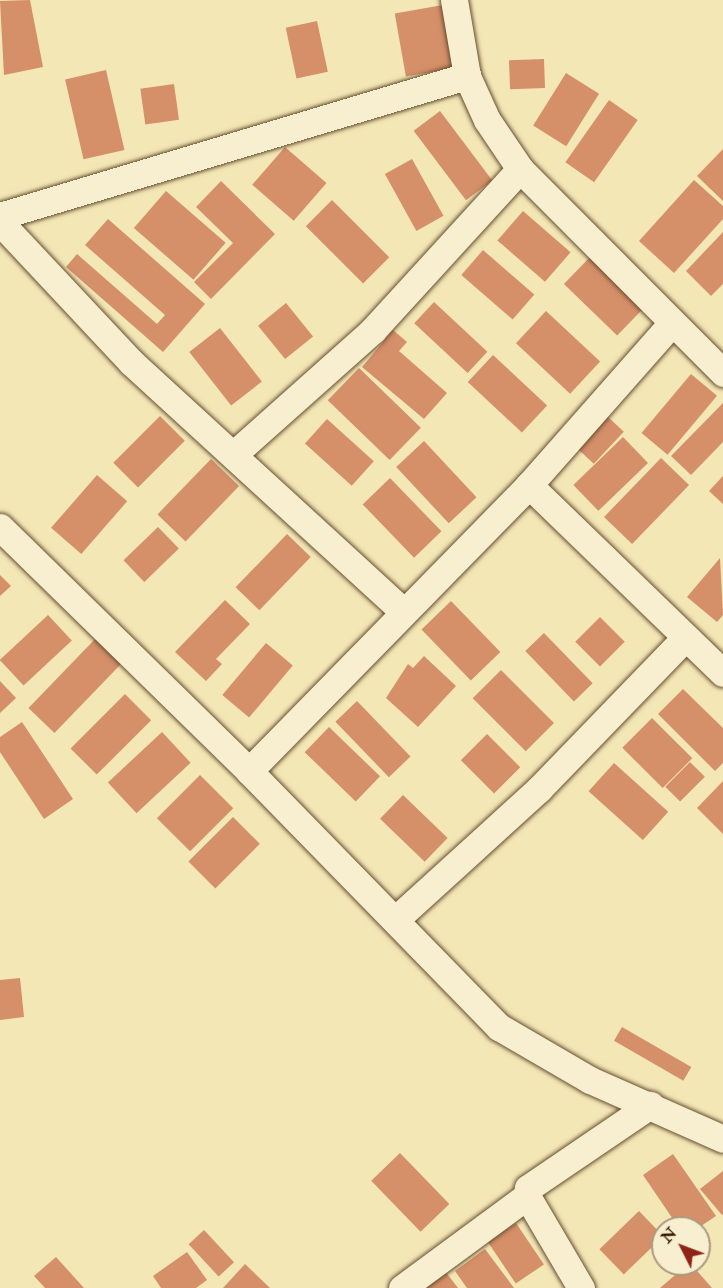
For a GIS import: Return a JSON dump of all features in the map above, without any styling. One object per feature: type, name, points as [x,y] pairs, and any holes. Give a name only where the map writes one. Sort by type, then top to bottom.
[{"type":"street","points":[[454,0],[467,76],[487,120],[520,169],[671,324],[723,373]]},
{"type":"street","points":[[0,216],[467,76]]},
{"type":"street","points":[[234,454],[373,330],[520,169]]},
{"type":"street","points":[[0,222],[131,362],[403,611]]},
{"type":"street","points":[[249,771],[403,611],[529,485],[671,324]]},
{"type":"street","points":[[529,485],[723,673]]},
{"type":"street","points":[[0,527],[249,771],[519,1043],[723,1140]]},
{"type":"street","points":[[395,920],[539,789],[686,637]]},
{"type":"street","points":[[581,1288],[527,1196],[528,1188],[650,1105]]},
{"type":"street","points":[[402,1288],[527,1196]]},
{"type":"building","points":[[30,0],[43,67],[4,75],[0,1]]},
{"type":"building","points":[[443,5],[454,68],[406,77],[395,14]]},
{"type":"building","points":[[317,21],[328,72],[297,79],[286,28]]},
{"type":"building","points":[[544,59],[545,88],[510,89],[509,60]]},
{"type":"building","points":[[106,70],[124,150],[84,159],[65,79]]},
{"type":"building","points":[[566,73],[599,94],[566,146],[533,126]]},
{"type":"building","points":[[174,84],[179,120],[145,124],[140,89]]},
{"type":"building","points":[[609,100],[638,120],[594,182],[565,162]]},
{"type":"building","points":[[440,111],[492,180],[466,200],[414,131]]},
{"type":"building","points":[[285,147],[327,183],[294,221],[252,185]]},
{"type":"building","points":[[723,149],[723,201],[697,176]]},
{"type":"building","points":[[412,159],[444,216],[416,231],[385,174]]},
{"type":"building","points":[[694,180],[723,206],[723,219],[674,273],[639,241]]},
{"type":"building","points":[[221,181],[275,234],[211,299],[194,282],[233,243],[196,207]]},
{"type":"building","points":[[166,191],[226,243],[193,280],[134,228]]},
{"type":"building","points":[[332,200],[389,257],[363,283],[306,226]]},
{"type":"building","points":[[523,211],[571,252],[545,282],[497,240]]},
{"type":"building","points":[[108,219],[205,304],[163,352],[66,267],[77,254],[157,324],[165,315],[85,245]]},
{"type":"building","points":[[723,232],[723,284],[711,296],[686,271]]},
{"type":"building","points":[[483,250],[534,295],[513,320],[461,275]]},
{"type":"building","points":[[591,256],[644,307],[617,335],[564,284]]},
{"type":"building","points":[[434,302],[487,352],[468,373],[414,323]]},
{"type":"building","points":[[286,303],[313,336],[285,359],[258,326]]},
{"type":"building","points":[[546,311],[600,361],[570,394],[516,343]]},
{"type":"building","points":[[220,328],[262,382],[231,406],[189,352]]},
{"type":"building","points":[[393,330],[407,342],[399,351],[447,393],[424,419],[362,367]]},
{"type":"building","points":[[493,355],[547,405],[522,433],[468,382]]},
{"type":"building","points":[[359,368],[421,428],[390,460],[328,400]]},
{"type":"building","points":[[691,374],[717,396],[668,455],[642,433]]},
{"type":"building","points":[[723,403],[723,442],[691,475],[671,456]]},
{"type":"building","points":[[160,416],[185,441],[138,487],[113,463]]},
{"type":"building","points":[[607,416],[624,432],[594,464],[577,448]]},
{"type":"building","points":[[327,419],[374,461],[352,486],[305,444]]},
{"type":"building","points":[[623,437],[648,463],[598,511],[573,485]]},
{"type":"building","points":[[424,441],[477,497],[449,523],[396,467]]},
{"type":"building","points":[[661,458],[689,485],[632,544],[604,517]]},
{"type":"building","points":[[211,459],[239,486],[186,541],[158,514]]},
{"type":"building","points":[[97,475],[127,501],[81,554],[51,528]]},
{"type":"building","points":[[723,476],[723,504],[709,491]]},
{"type":"building","points":[[390,478],[441,531],[414,558],[363,504]]},
{"type":"building","points":[[158,527],[179,549],[144,582],[123,560]]},
{"type":"building","points":[[287,534],[311,557],[259,610],[236,587]]},
{"type":"building","points":[[720,558],[723,615],[717,622],[687,597]]},
{"type":"building","points":[[0,575],[11,586],[0,596]]},
{"type":"building","points":[[225,600],[250,624],[216,659],[222,664],[206,681],[175,652]]},
{"type":"building","points":[[451,601],[500,652],[471,681],[422,629]]},
{"type":"building","points":[[48,615],[72,641],[24,686],[0,660]]},
{"type":"building","points":[[600,617],[625,642],[600,666],[575,642]]},
{"type":"building","points":[[544,633],[593,683],[574,701],[525,651]]},
{"type":"building","points":[[98,636],[124,661],[54,733],[29,708]]},
{"type":"building","points":[[266,643],[293,665],[249,718],[222,695]]},
{"type":"building","points":[[424,656],[456,686],[418,727],[386,698],[408,664],[413,668]]},
{"type":"building","points":[[501,670],[554,723],[526,751],[473,698]]},
{"type":"building","points":[[0,681],[16,698],[0,713]]},
{"type":"building","points":[[683,689],[723,728],[723,763],[715,771],[658,714]]},
{"type":"building","points":[[125,694],[151,720],[97,775],[71,748]]},
{"type":"building","points":[[357,701],[410,756],[389,777],[335,722]]},
{"type":"building","points":[[652,718],[692,758],[663,788],[622,748]]},
{"type":"building","points":[[22,722],[73,799],[44,819],[0,752],[0,737]]},
{"type":"building","points":[[329,727],[380,776],[356,801],[305,752]]},
{"type":"building","points":[[162,732],[191,763],[137,813],[108,782]]},
{"type":"building","points":[[487,734],[520,767],[494,793],[461,760]]},
{"type":"building","points":[[690,762],[705,777],[680,802],[665,787]]},
{"type":"building","points":[[614,763],[668,812],[643,840],[589,791]]},
{"type":"building","points":[[200,775],[233,808],[190,851],[157,818]]},
{"type":"building","points":[[723,781],[723,834],[697,808]]},
{"type":"building","points":[[403,795],[448,838],[425,862],[380,819]]},
{"type":"building","points":[[233,817],[260,844],[215,888],[188,862]]},
{"type":"building","points":[[20,978],[24,1017],[0,1020],[0,980]]},
{"type":"building","points":[[622,1027],[691,1067],[683,1081],[614,1041]]},
{"type":"building","points":[[400,1153],[449,1204],[421,1232],[371,1181]]},
{"type":"building","points":[[673,1154],[716,1216],[711,1219],[711,1216],[671,1216],[643,1175]]},
{"type":"building","points":[[723,1171],[723,1214],[722,1215],[700,1189]]},
{"type":"building","points":[[639,1211],[651,1223],[651,1248],[624,1274],[599,1249]]},
{"type":"building","points":[[516,1223],[544,1264],[516,1283],[488,1242]]},
{"type":"building","points":[[204,1230],[234,1262],[219,1277],[189,1244]]},
{"type":"building","points":[[485,1249],[514,1288],[467,1288],[455,1271]]},
{"type":"building","points":[[187,1252],[207,1280],[196,1288],[161,1288],[153,1276]]},
{"type":"building","points":[[56,1257],[84,1288],[45,1288],[34,1276]]},
{"type":"building","points":[[245,1264],[270,1288],[223,1288]]},
{"type":"building","points":[[445,1271],[458,1288],[424,1288]]},
{"type":"building","points":[[674,1276],[702,1276],[712,1288],[660,1288]]}]
